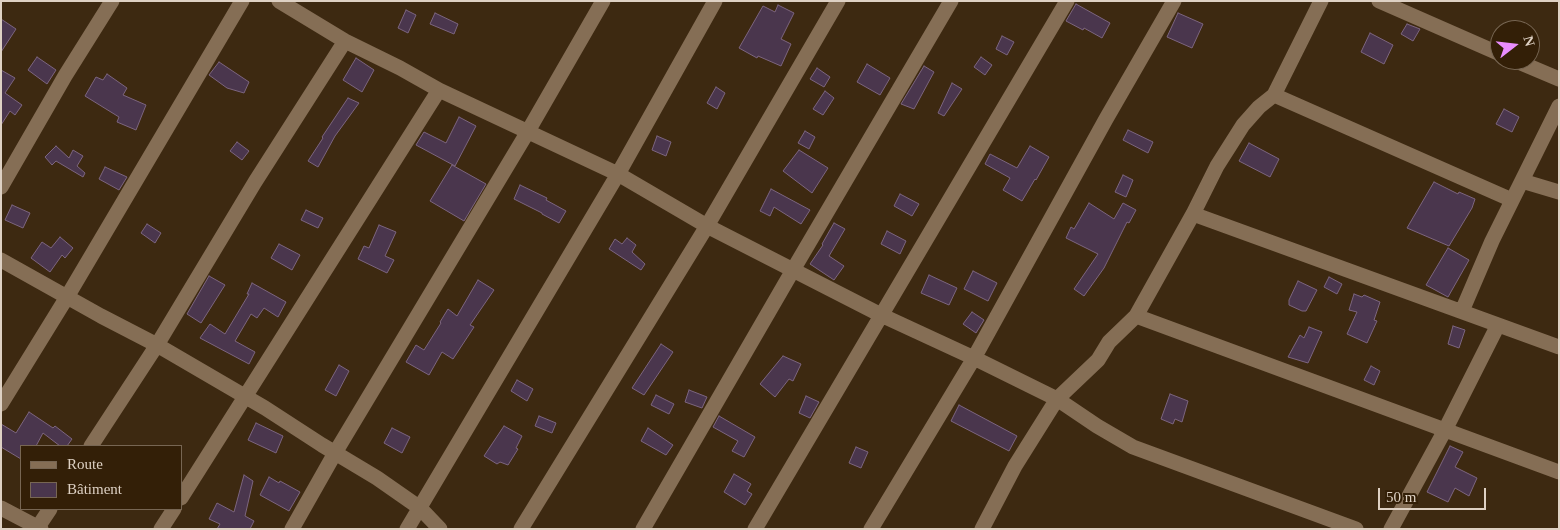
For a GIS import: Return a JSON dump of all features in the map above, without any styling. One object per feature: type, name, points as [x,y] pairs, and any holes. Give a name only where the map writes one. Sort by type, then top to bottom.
[{"type":"street","points":[[1,187],[65,76],[112,1]]},
{"type":"street","points":[[1,404],[67,297],[242,1]]},
{"type":"street","points":[[278,1],[345,41],[439,90],[618,174],[707,226],[792,270],[1057,399],[1133,447],[1356,529]]},
{"type":"street","points":[[292,529],[335,453],[603,1]]},
{"type":"street","points":[[407,529],[618,174],[714,1]]},
{"type":"street","points":[[521,529],[707,226],[838,1]]},
{"type":"street","points":[[643,529],[792,270],[951,1]]},
{"type":"street","points":[[755,529],[880,314],[1067,1]]},
{"type":"street","points":[[871,529],[974,358],[1106,119],[1174,1]]},
{"type":"street","points":[[982,529],[1014,466],[1057,399],[1098,360],[1109,342],[1136,316],[1193,214],[1217,166],[1243,124],[1274,95],[1321,1]]},
{"type":"street","points":[[1379,1],[1490,50]]},
{"type":"street","points":[[92,445],[157,344],[255,182],[345,41]]},
{"type":"street","points":[[1536,70],[1559,80]]},
{"type":"street","points":[[182,496],[439,90]]},
{"type":"street","points":[[1274,95],[1512,200]]},
{"type":"street","points":[[1462,311],[1492,240],[1559,106]]},
{"type":"street","points":[[1522,181],[1559,192]]},
{"type":"street","points":[[1193,214],[1559,347]]},
{"type":"street","points":[[1,260],[101,316],[157,344],[246,397],[377,478],[420,508],[440,529]]},
{"type":"street","points":[[1136,316],[1559,472]]},
{"type":"street","points":[[1392,529],[1445,430],[1498,324]]},
{"type":"street","points":[[1,508],[39,528],[49,510]]},
{"type":"street","points":[[161,529],[173,510]]},
{"type":"building","points":[[1076,4],[1110,23],[1102,38],[1066,21]]},
{"type":"building","points":[[778,5],[794,13],[781,39],[791,44],[781,66],[758,56],[757,58],[739,48],[763,6],[775,12]]},
{"type":"building","points":[[406,10],[416,15],[408,33],[398,28]]},
{"type":"building","points":[[435,13],[458,24],[454,34],[430,24]]},
{"type":"building","points":[[1178,13],[1203,24],[1192,48],[1167,37]]},
{"type":"building","points":[[1,19],[16,29],[1,52]]},
{"type":"building","points":[[1407,24],[1420,29],[1413,41],[1401,34]]},
{"type":"building","points":[[1370,33],[1393,45],[1384,64],[1361,52]]},
{"type":"building","points":[[1002,36],[1014,42],[1007,55],[996,49]]},
{"type":"building","points":[[37,57],[56,70],[47,84],[28,70]]},
{"type":"building","points":[[981,57],[992,65],[985,75],[974,67]]},
{"type":"building","points":[[356,58],[374,70],[362,92],[343,80]]},
{"type":"building","points":[[219,62],[249,82],[244,93],[227,88],[209,75]]},
{"type":"building","points":[[867,64],[890,78],[880,95],[857,82]]},
{"type":"building","points":[[924,66],[934,72],[914,109],[901,104]]},
{"type":"building","points":[[817,68],[830,77],[824,87],[810,79]]},
{"type":"building","points":[[1,70],[15,78],[5,93],[22,105],[15,115],[10,111],[1,125]]},
{"type":"building","points":[[107,74],[127,88],[123,95],[146,105],[136,130],[117,122],[119,117],[85,96],[96,77],[103,80]]},
{"type":"building","points":[[952,83],[962,89],[944,116],[938,113]]},
{"type":"building","points":[[716,87],[725,93],[717,109],[707,103]]},
{"type":"building","points":[[825,91],[834,98],[823,115],[813,109]]},
{"type":"building","points":[[348,98],[359,103],[335,136],[318,167],[308,161]]},
{"type":"building","points":[[1504,109],[1519,117],[1512,132],[1496,124]]},
{"type":"building","points":[[459,117],[476,126],[455,166],[416,145],[424,132],[446,143]]},
{"type":"building","points":[[1128,130],[1153,142],[1148,153],[1123,140]]},
{"type":"building","points":[[805,131],[815,137],[809,149],[798,143]]},
{"type":"building","points":[[657,136],[671,142],[666,156],[652,150]]},
{"type":"building","points":[[237,142],[249,151],[242,160],[230,151]]},
{"type":"building","points":[[1249,143],[1279,159],[1270,177],[1239,161]]},
{"type":"building","points":[[56,146],[69,158],[73,150],[83,156],[77,166],[85,173],[83,177],[56,161],[52,165],[45,157]]},
{"type":"building","points":[[1030,146],[1049,157],[1022,201],[1003,190],[1010,178],[985,164],[990,154],[1017,168]]},
{"type":"building","points":[[799,150],[828,168],[812,193],[783,171]]},
{"type":"building","points":[[452,165],[486,184],[464,221],[430,201]]},
{"type":"building","points":[[105,167],[127,177],[119,190],[99,179]]},
{"type":"building","points":[[1123,175],[1133,180],[1126,197],[1115,192]]},
{"type":"building","points":[[1434,182],[1458,194],[1459,192],[1475,199],[1472,208],[1449,246],[1407,228]]},
{"type":"building","points":[[520,185],[547,198],[546,200],[566,211],[559,223],[514,199]]},
{"type":"building","points":[[771,189],[810,210],[801,224],[774,207],[770,216],[760,211]]},
{"type":"building","points":[[900,194],[919,204],[912,216],[894,206]]},
{"type":"building","points":[[1089,203],[1114,219],[1123,203],[1136,210],[1129,223],[1127,222],[1104,268],[1084,296],[1074,289],[1098,254],[1066,238],[1071,227],[1074,229]]},
{"type":"building","points":[[12,205],[30,213],[23,228],[5,220]]},
{"type":"building","points":[[306,210],[323,218],[318,228],[301,220]]},
{"type":"building","points":[[834,223],[845,229],[829,256],[844,266],[834,280],[810,264],[823,245]]},
{"type":"building","points":[[147,224],[161,233],[155,243],[141,233]]},
{"type":"building","points":[[379,225],[396,232],[385,256],[394,260],[387,273],[358,259],[364,246],[369,248]]},
{"type":"building","points":[[887,231],[906,241],[900,254],[881,244]]},
{"type":"building","points":[[60,237],[73,248],[65,258],[62,255],[50,272],[31,258],[42,242],[51,248]]},
{"type":"building","points":[[627,238],[636,245],[632,252],[645,264],[641,270],[609,249],[615,239],[622,244]]},
{"type":"building","points":[[279,244],[300,255],[292,270],[271,258]]},
{"type":"building","points":[[1448,248],[1469,260],[1448,297],[1426,285]]},
{"type":"building","points":[[973,271],[997,283],[988,301],[964,289]]},
{"type":"building","points":[[929,275],[957,288],[949,305],[921,293]]},
{"type":"building","points":[[209,276],[225,285],[201,323],[187,314]]},
{"type":"building","points":[[1329,277],[1342,284],[1337,294],[1324,287]]},
{"type":"building","points":[[478,280],[494,290],[470,325],[474,327],[453,359],[442,352],[429,375],[406,362],[416,345],[424,350],[448,309],[457,316]]},
{"type":"building","points":[[1298,281],[1317,290],[1306,311],[1289,305],[1289,300]]},
{"type":"building","points":[[252,283],[286,302],[278,317],[264,308],[257,318],[251,314],[235,341],[255,352],[249,364],[200,338],[210,324],[225,334],[249,294],[247,294]]},
{"type":"building","points":[[1354,294],[1362,297],[1364,295],[1380,302],[1374,320],[1377,321],[1367,343],[1347,334],[1357,312],[1349,310]]},
{"type":"building","points":[[972,312],[984,320],[976,333],[963,324]]},
{"type":"building","points":[[1453,326],[1465,330],[1459,348],[1448,344]]},
{"type":"building","points":[[1309,327],[1322,332],[1308,363],[1288,357],[1300,335],[1304,338]]},
{"type":"building","points":[[661,344],[673,352],[644,395],[632,388]]},
{"type":"building","points":[[783,356],[801,364],[793,381],[789,379],[775,397],[760,384]]},
{"type":"building","points":[[339,365],[349,371],[336,396],[325,390]]},
{"type":"building","points":[[1371,366],[1380,371],[1374,385],[1364,380]]},
{"type":"building","points":[[517,380],[533,389],[527,401],[511,391]]},
{"type":"building","points":[[689,390],[707,397],[702,408],[685,402]]},
{"type":"building","points":[[1170,394],[1188,401],[1182,422],[1175,419],[1173,424],[1161,419]]},
{"type":"building","points":[[656,395],[674,404],[669,414],[651,405]]},
{"type":"building","points":[[806,396],[819,402],[810,418],[799,413]]},
{"type":"building","points":[[959,405],[1017,436],[1009,451],[951,421]]},
{"type":"building","points":[[29,412],[53,428],[55,426],[72,439],[68,445],[59,445],[43,433],[37,445],[20,445],[20,458],[1,447],[1,424],[16,433]]},
{"type":"building","points":[[539,416],[556,423],[552,433],[535,426]]},
{"type":"building","points":[[719,416],[755,437],[744,457],[732,451],[738,441],[713,427]]},
{"type":"building","points":[[256,423],[283,436],[276,453],[248,440]]},
{"type":"building","points":[[504,426],[522,436],[516,448],[518,449],[508,465],[500,462],[497,464],[484,456]]},
{"type":"building","points":[[392,428],[410,437],[402,453],[384,443]]},
{"type":"building","points":[[648,428],[673,445],[666,455],[641,441]]},
{"type":"building","points":[[1450,446],[1463,452],[1455,467],[1477,478],[1469,496],[1455,488],[1448,502],[1427,492]]},
{"type":"building","points":[[856,447],[868,452],[861,468],[849,463]]},
{"type":"building","points":[[734,474],[751,484],[747,491],[752,494],[745,505],[724,492]]},
{"type":"building","points":[[244,475],[253,481],[245,516],[254,521],[250,529],[217,529],[220,524],[209,519],[217,503],[234,512]]},
{"type":"building","points":[[269,477],[300,492],[289,511],[260,495]]}]
